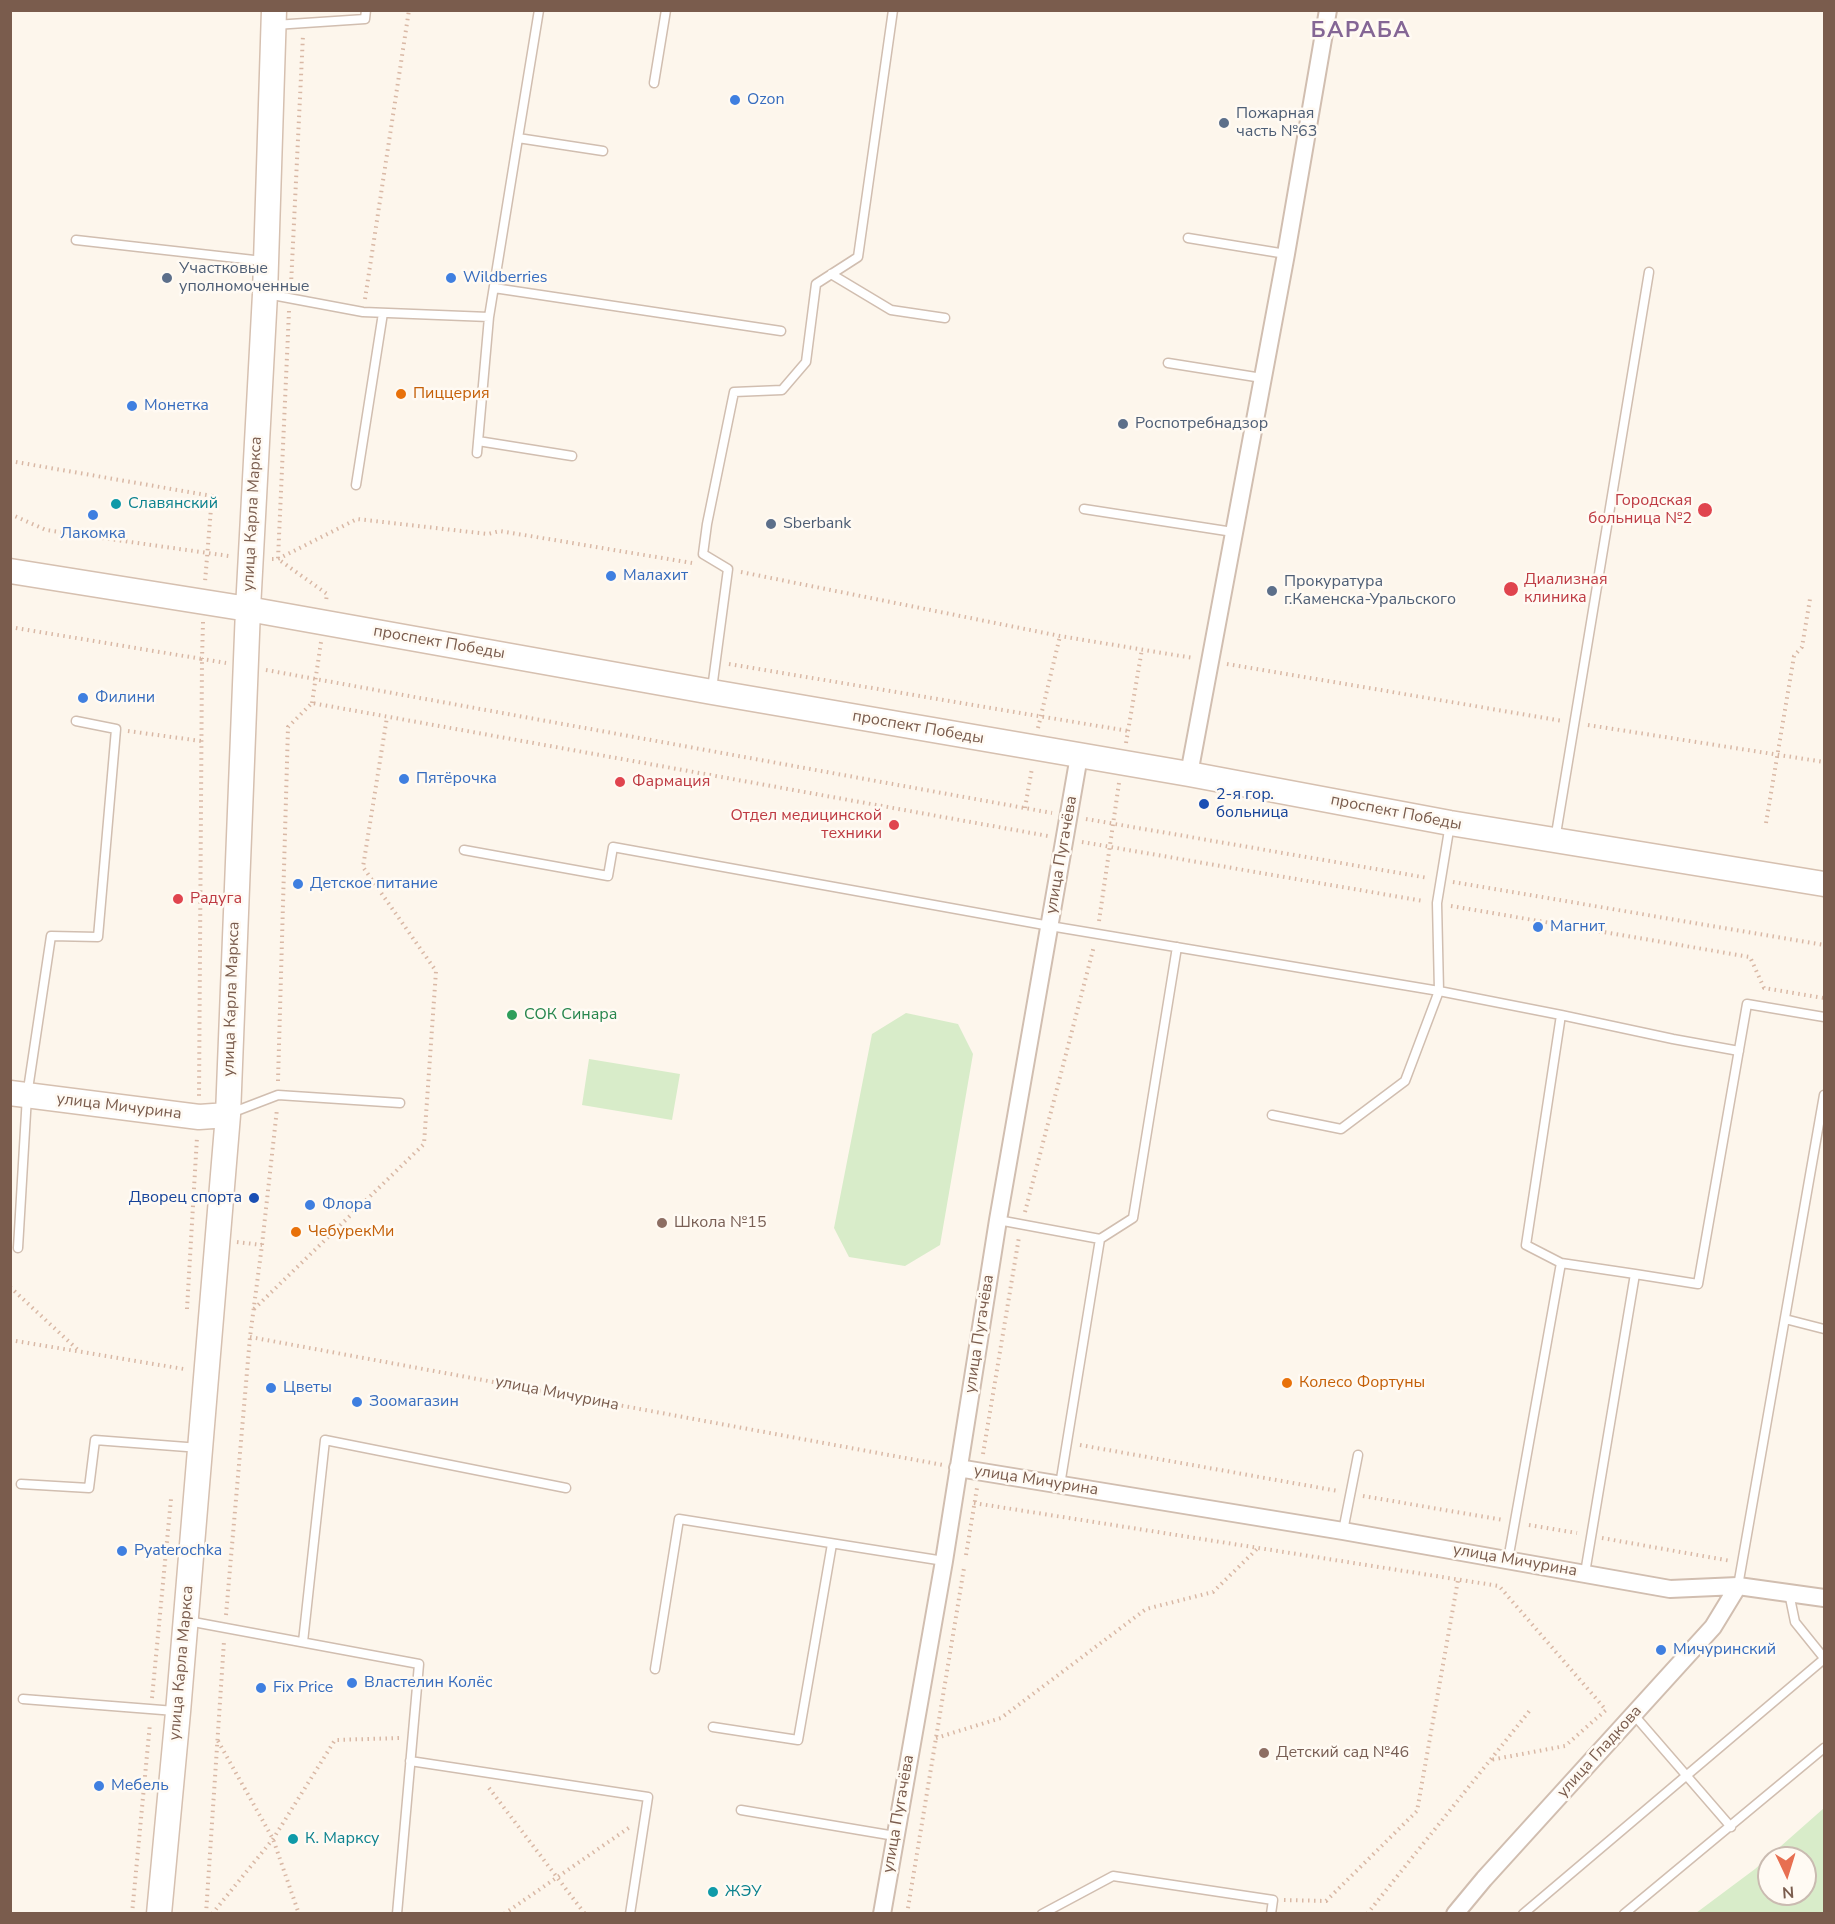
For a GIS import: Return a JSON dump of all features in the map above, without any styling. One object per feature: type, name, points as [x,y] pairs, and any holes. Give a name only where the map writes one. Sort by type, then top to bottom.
[{"type":"street","points":[[1189,774],[1208,661],[1286,254],[1328,10]]},
{"type":"street","name":"улица Карла Маркса","points":[[159,1914],[228,1115],[248,609],[267,261],[274,18]]},
{"type":"street","name":"проспект Победы","points":[[10,571],[203,601],[1189,774],[1450,823],[1824,884]]},
{"type":"street","name":"улица Пугачёва","points":[[882,1914],[944,1561],[998,1220],[1079,756]]},
{"type":"street","name":"улица Мичурина","points":[[19,1094],[199,1117],[228,1115]]},
{"type":"street","name":"улица Мичурина","points":[[958,1468],[1343,1531],[1670,1589],[1738,1586],[1824,1598]]},
{"type":"street","name":"улица Гладкова","points":[[1461,1913],[1484,1879],[1713,1628],[1738,1586]]},
{"type":"lane","points":[[274,18],[365,19],[366,10]]},
{"type":"lane","points":[[477,453],[489,317],[539,10]]},
{"type":"lane","points":[[654,83],[666,10]]},
{"type":"lane","points":[[712,692],[728,569],[703,554],[734,392],[783,390],[806,362],[816,284],[858,257],[893,10]]},
{"type":"lane","points":[[518,138],[603,151]]},
{"type":"lane","points":[[1188,238],[1286,254]]},
{"type":"lane","points":[[76,240],[267,261]]},
{"type":"lane","points":[[1555,840],[1649,272]]},
{"type":"lane","points":[[831,274],[891,310],[945,318]]},
{"type":"lane","points":[[494,288],[782,331]]},
{"type":"lane","points":[[265,294],[363,312],[489,317]]},
{"type":"lane","points":[[356,485],[383,313]]},
{"type":"lane","points":[[1168,363],[1262,378]]},
{"type":"lane","points":[[478,441],[572,456]]},
{"type":"lane","points":[[1084,508],[1233,532]]},
{"type":"lane","points":[[18,1248],[19,1094],[51,936],[98,937],[116,729],[76,721]]},
{"type":"lane","points":[[1272,1115],[1341,1129],[1405,1081],[1439,991],[1437,903],[1450,823]]},
{"type":"lane","points":[[464,850],[608,876],[613,847],[1050,926],[1439,991],[1739,1051]]},
{"type":"lane","points":[[998,1220],[1100,1239],[1134,1218],[1177,947]]},
{"type":"lane","points":[[1561,1015],[1526,1245],[1561,1263],[1698,1284],[1747,1004],[1824,1017]]},
{"type":"lane","points":[[228,1115],[278,1095],[400,1102]]},
{"type":"lane","points":[[1738,1586],[1824,1095]]},
{"type":"lane","points":[[1060,1485],[1100,1239]]},
{"type":"lane","points":[[1508,1560],[1561,1263]]},
{"type":"lane","points":[[1585,1573],[1635,1274]]},
{"type":"lane","points":[[1785,1319],[1824,1329]]},
{"type":"lane","points":[[21,1484],[88,1488],[95,1440],[200,1448]]},
{"type":"lane","points":[[303,1642],[325,1440],[566,1488]]},
{"type":"lane","points":[[1343,1531],[1358,1455]]},
{"type":"lane","points":[[655,1669],[679,1519],[944,1561]]},
{"type":"lane","points":[[713,1727],[798,1740],[832,1544]]},
{"type":"lane","points":[[1524,1914],[1824,1658],[1795,1622],[1789,1593]]},
{"type":"lane","points":[[186,1620],[419,1664],[397,1914]]},
{"type":"lane","points":[[23,1699],[178,1712]]},
{"type":"lane","points":[[1634,1715],[1731,1827]]},
{"type":"lane","points":[[1624,1914],[1824,1748]]},
{"type":"lane","points":[[410,1761],[648,1797],[630,1914]]},
{"type":"lane","points":[[741,1810],[895,1836]]},
{"type":"lane","points":[[1042,1914],[1113,1876],[1273,1900],[1271,1914]]},
{"type":"path","points":[[363,312],[410,10]]},
{"type":"path","points":[[10,461],[212,496],[203,601],[199,1117],[187,1314]]},
{"type":"path","points":[[10,514],[46,530],[251,559],[278,559],[357,519],[488,534],[501,531],[694,563]]},
{"type":"path","points":[[728,569],[1060,636],[1574,723],[1824,762]]},
{"type":"path","points":[[1766,822],[1794,656],[1803,647],[1810,599]]},
{"type":"path","points":[[10,627],[246,666],[1113,824],[1824,945]]},
{"type":"path","points":[[1026,808],[1040,717],[1060,636]]},
{"type":"path","points":[[907,1914],[1021,1224],[1097,934],[1122,763],[1142,649]]},
{"type":"path","points":[[716,661],[1128,731]]},
{"type":"path","points":[[206,1914],[225,1628],[250,1337],[278,1095],[288,727],[312,703],[1066,840],[1750,957],[1764,988],[1824,998]]},
{"type":"path","points":[[253,1310],[424,1144],[436,971],[363,867],[387,717]]},
{"type":"path","points":[[116,729],[201,741]]},
{"type":"path","points":[[10,1287],[79,1351]]},
{"type":"path","name":"улица Мичурина","points":[[250,1337],[958,1468]]},
{"type":"path","points":[[10,1340],[184,1369]]},
{"type":"path","points":[[183,1380],[184,1358]]},
{"type":"path","points":[[1067,1443],[1742,1564]]},
{"type":"path","points":[[132,1914],[172,1492]]},
{"type":"path","points":[[975,1503],[1499,1587],[1606,1710],[1565,1746],[1490,1760]]},
{"type":"path","points":[[936,1738],[1000,1718],[1146,1609],[1213,1592],[1258,1548]]},
{"type":"path","points":[[1273,1900],[1326,1901],[1417,1811],[1458,1580]]},
{"type":"path","points":[[1367,1914],[1531,1709]]},
{"type":"path","points":[[212,1914],[273,1839],[335,1740],[412,1739]]},
{"type":"path","points":[[218,1740],[273,1839],[298,1914]]},
{"type":"path","points":[[477,1771],[585,1914]]},
{"type":"path","points":[[504,1914],[646,1816]]},
{"type":"green space","points":[[906,1013],[958,1024],[973,1054],[940,1245],[905,1266],[849,1257],[834,1228],[872,1034]]},
{"type":"green space","points":[[589,1059],[680,1074],[672,1120],[582,1105]]},
{"type":"green space","points":[[1824,1808],[1824,1913],[1696,1913],[1757,1867],[1757,1906],[1817,1906],[1817,1846],[1781,1846]]},
{"type":"place","name":"Ozon","points":[[735,100]]},
{"type":"place","name":"Пожарная часть №63","points":[[1224,123]]},
{"type":"place","name":"Участковые уполномоченные","points":[[167,278]]},
{"type":"place","name":"Wildberries","points":[[451,278]]},
{"type":"place","name":"Пиццерия","points":[[401,394]]},
{"type":"place","name":"Монетка","points":[[132,406]]},
{"type":"place","name":"Роспотребнадзор","points":[[1123,424]]},
{"type":"place","name":"Славянский","points":[[116,504]]},
{"type":"place","name":"Городская больница №2","points":[[1705,510]]},
{"type":"place","name":"Лакомка","points":[[93,515]]},
{"type":"place","name":"Sberbank","points":[[771,524]]},
{"type":"place","name":"Малахит","points":[[611,576]]},
{"type":"place","name":"Диализная клиника","points":[[1511,589]]},
{"type":"place","name":"Прокуратура г.Каменска-Уральского","points":[[1272,591]]},
{"type":"place","name":"Филини","points":[[83,698]]},
{"type":"place","name":"Пятёрочка","points":[[404,779]]},
{"type":"place","name":"Фармация","points":[[620,782]]},
{"type":"place","name":"2-я гор. больница","points":[[1204,804]]},
{"type":"place","name":"Отдел медицинской техники","points":[[894,825]]},
{"type":"place","name":"Детское питание","points":[[298,884]]},
{"type":"place","name":"Радуга","points":[[178,899]]},
{"type":"place","name":"Магнит","points":[[1538,927]]},
{"type":"place","name":"СОК Синара","points":[[512,1015]]},
{"type":"place","name":"Дворец спорта","points":[[254,1198]]},
{"type":"place","name":"Флора","points":[[310,1205]]},
{"type":"place","name":"Школа №15","points":[[662,1223]]},
{"type":"place","name":"ЧебурекМи","points":[[296,1232]]},
{"type":"place","name":"Колесо Фортуны","points":[[1287,1383]]},
{"type":"place","name":"Цветы","points":[[271,1388]]},
{"type":"place","name":"Зоомагазин","points":[[357,1402]]},
{"type":"place","name":"Pyaterochka","points":[[122,1551]]},
{"type":"place","name":"Мичуринский","points":[[1661,1650]]},
{"type":"place","name":"Властелин Колёс","points":[[352,1683]]},
{"type":"place","name":"Fix Price","points":[[261,1688]]},
{"type":"place","name":"Детский сад №46","points":[[1264,1753]]},
{"type":"place","name":"Мебель","points":[[99,1786]]},
{"type":"place","name":"К. Марксу","points":[[293,1839]]},
{"type":"place","name":"ЖЭУ","points":[[713,1892]]},
{"type":"district","name":"БАРАБА","points":[[1361,32]]}]
